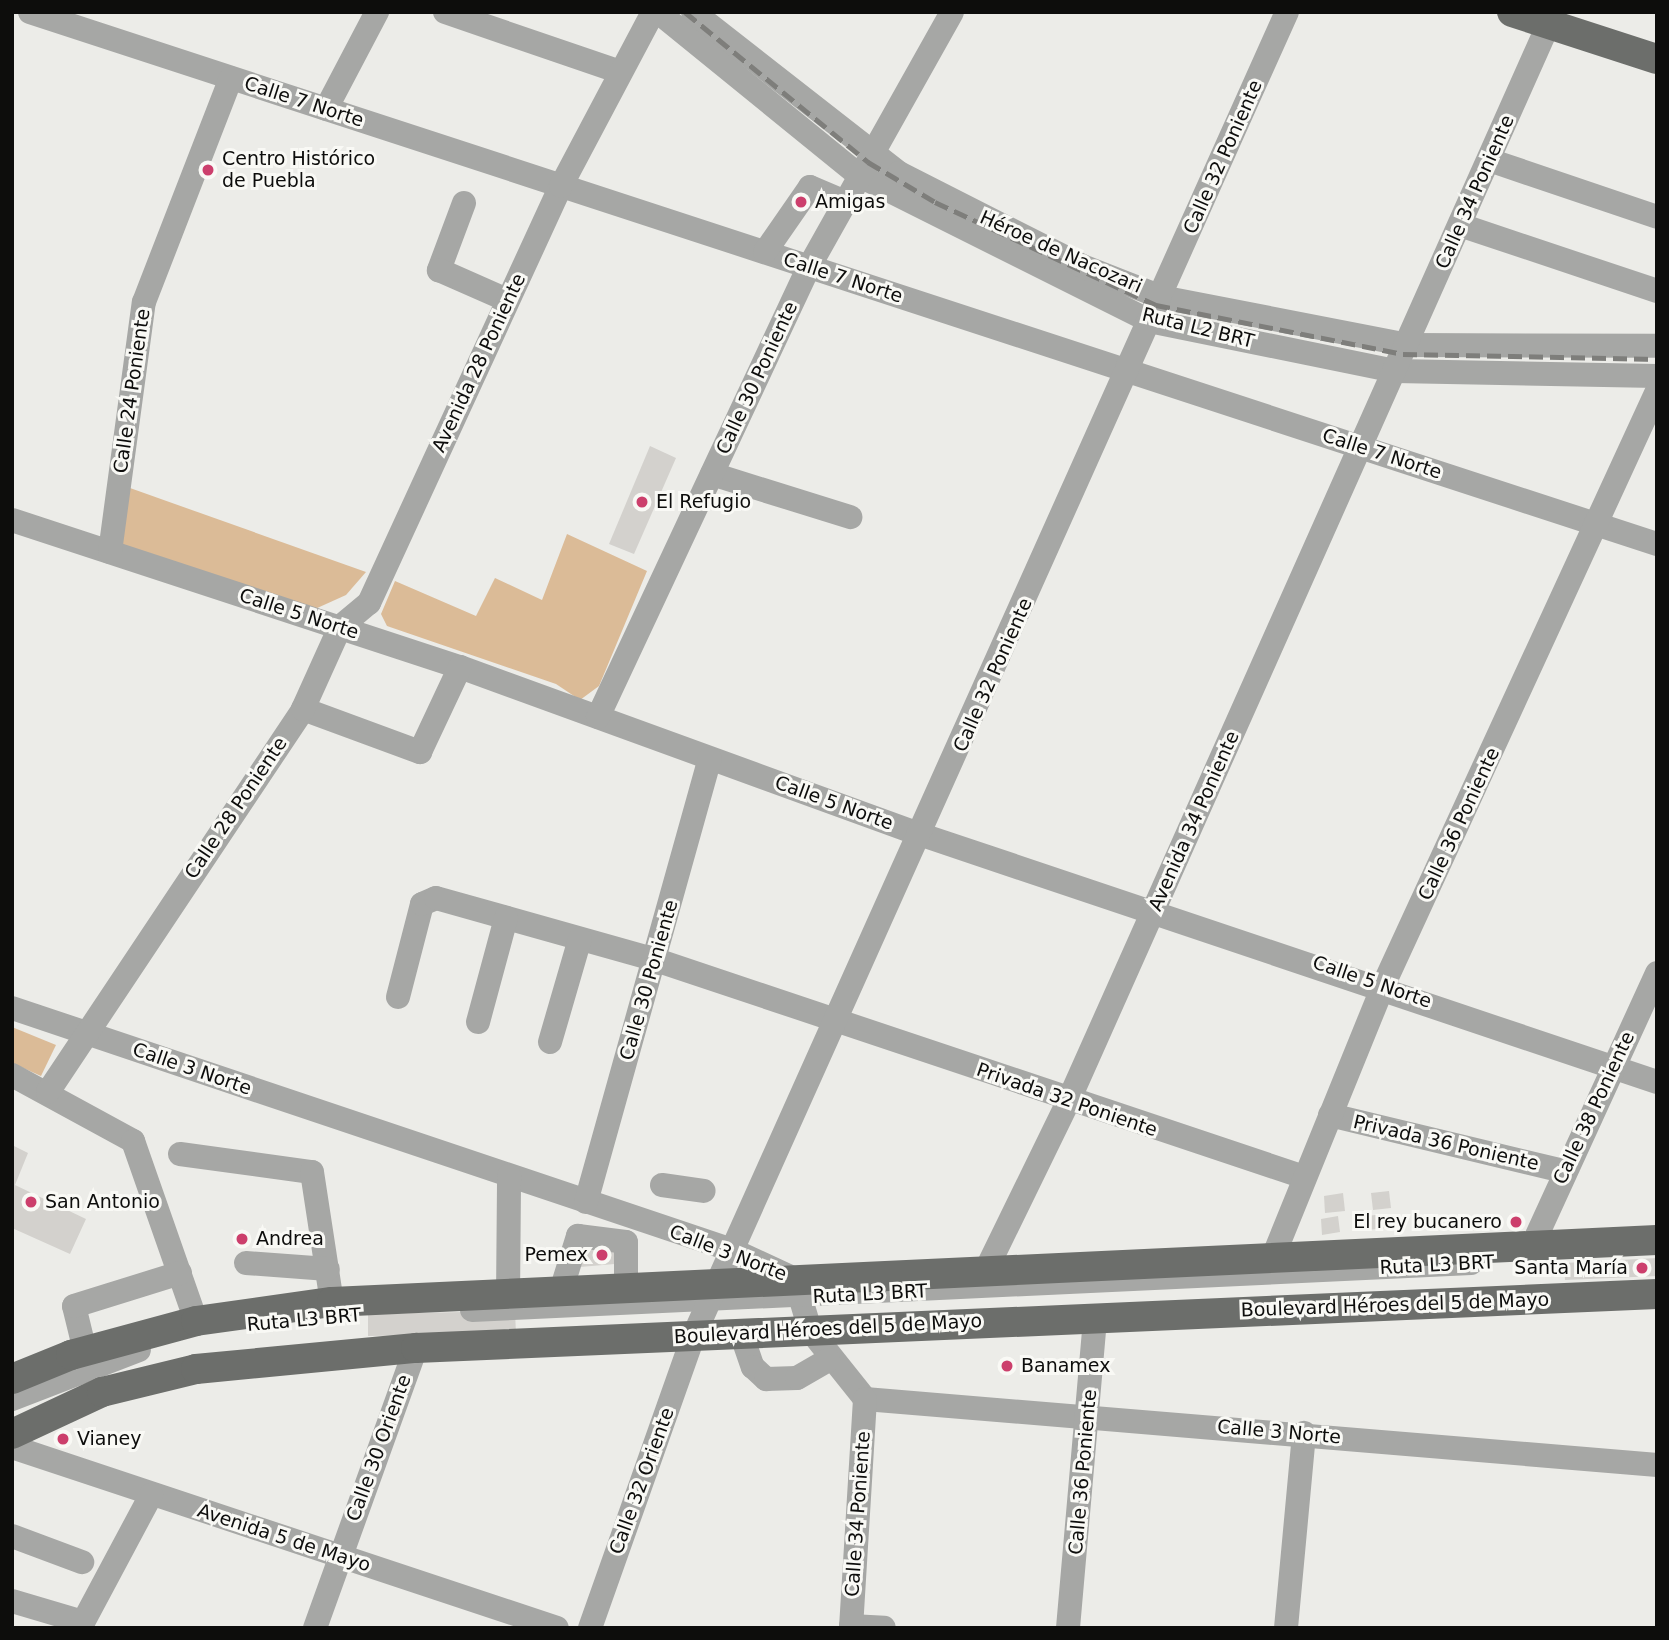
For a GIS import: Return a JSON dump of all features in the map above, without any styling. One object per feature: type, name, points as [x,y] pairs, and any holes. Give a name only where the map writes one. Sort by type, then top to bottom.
[{"type":"main road","points":[[1511,12],[1551,18],[1657,60]]},
{"type":"main road","points":[[12,1379],[85,1351],[196,1321],[332,1303],[508,1298],[626,1289],[714,1291],[799,1288],[987,1268],[1271,1262],[1534,1244],[1657,1240]]},
{"type":"main road","name":"Boulevard Héroes del 5 de Mayo","points":[[12,1434],[102,1392],[196,1369],[416,1348],[696,1332],[741,1333],[809,1328],[1657,1294]]},
{"type":"street","name":"Calle 7 Norte","points":[[30,12],[1657,544]]},
{"type":"street","points":[[326,109],[377,12]]},
{"type":"street","points":[[445,12],[620,72]]},
{"type":"street","name":"Avenida 28 Poniente","points":[[303,709],[340,627],[369,603],[561,186],[653,12]]},
{"type":"street","name":"Ruta L2 BRT","points":[[658,12],[866,166],[1149,321],[1395,371],[1657,376]]},
{"type":"street","name":"Héroe de Nacozari","points":[[693,12],[866,166],[936,194],[1161,297],[1409,345],[1657,346]]},
{"type":"street","name":"Calle 30 Poniente","points":[[598,717],[809,267],[952,12]]},
{"type":"street","name":"Calle 32 Poniente","points":[[696,1332],[832,1017],[922,835],[1287,12]]},
{"type":"street","name":"Calle 34 Poniente","points":[[1395,371],[1409,345],[1551,18]]},
{"type":"street","name":"Calle 24 Poniente","points":[[110,552],[144,302],[230,78]]},
{"type":"street","points":[[1489,160],[1657,216]]},
{"type":"street","points":[[765,252],[810,187],[846,202]]},
{"type":"street","points":[[464,203],[439,270],[508,300]]},
{"type":"street","points":[[1460,225],[1657,291]]},
{"type":"street","name":"Avenida 34 Poniente","points":[[987,1268],[1068,1102],[1363,448],[1395,371]]},
{"type":"street","name":"Calle 36 Poniente","points":[[1271,1262],[1383,986],[1598,525],[1657,391]]},
{"type":"street","points":[[712,474],[850,517]]},
{"type":"street","name":"Calle 5 Norte","points":[[12,520],[460,667],[922,835],[1154,908],[1657,1082]]},
{"type":"street","points":[[303,709],[421,752],[460,667]]},
{"type":"street","name":"Calle 28 Poniente","points":[[48,1092],[83,1033],[303,709]]},
{"type":"street","name":"Calle 30 Poniente","points":[[586,1202],[656,960],[710,759]]},
{"type":"street","name":"Privada 32 Poniente","points":[[398,997],[427,899],[656,960],[832,1017],[1068,1102],[1304,1177]]},
{"type":"street","points":[[478,1022],[506,918]]},
{"type":"street","points":[[550,1042],[580,939]]},
{"type":"street","name":"Calle 38 Poniente","points":[[1534,1244],[1563,1171],[1657,973]]},
{"type":"street","name":"Calle 3 Norte","points":[[12,1008],[732,1250],[799,1288],[809,1328],[828,1360],[865,1399],[1304,1433],[1657,1465]]},
{"type":"street","points":[[12,1075],[48,1092],[133,1142],[196,1321]]},
{"type":"street","name":"Privada 36 Poniente","points":[[1330,1115],[1563,1171]]},
{"type":"street","points":[[180,1154],[312,1172],[332,1303]]},
{"type":"street","points":[[508,1298],[509,1176]]},
{"type":"street","points":[[662,1185],[704,1191]]},
{"type":"street","points":[[560,1294],[578,1236],[626,1242],[626,1289]]},
{"type":"street","name":"Ruta L3 BRT","points":[[799,1288],[1657,1253]]},
{"type":"street","points":[[246,1264],[328,1269]]},
{"type":"street","points":[[85,1351],[74,1306],[180,1273]]},
{"type":"street","name":"Ruta L3 BRT","points":[[12,1422],[121,1377],[209,1356],[373,1341],[809,1328],[1657,1280]]},
{"type":"street","name":"Ruta L3 BRT","points":[[12,1399],[129,1353],[240,1325],[358,1314],[714,1291]]},
{"type":"street","name":"Calle 36 Poniente","points":[[1068,1628],[1089,1418],[1095,1317]]},
{"type":"street","name":"Calle 32 Oriente","points":[[590,1628],[696,1332]]},
{"type":"street","points":[[741,1333],[753,1367],[766,1379],[797,1378],[828,1360]]},
{"type":"street","name":"Calle 30 Oriente","points":[[316,1628],[339,1556],[416,1348]]},
{"type":"street","name":"Calle 34 Poniente","points":[[851,1627],[865,1399]]},
{"type":"street","points":[[1286,1628],[1304,1433]]},
{"type":"street","name":"Avenida 5 de Mayo","points":[[12,1447],[557,1628]]},
{"type":"street","points":[[12,1601],[82,1625],[151,1495]]},
{"type":"street","points":[[12,1536],[82,1562]]},
{"type":"street","points":[[851,1627],[884,1628]]},
{"type":"shaded area","points":[[130,488],[366,572],[346,595],[315,609],[125,552],[119,527]]},
{"type":"shaded area","points":[[567,534],[647,571],[599,686],[580,700],[556,684],[387,626],[381,614],[395,581],[476,616],[495,578],[542,600]]},
{"type":"shaded area","points":[[12,1027],[56,1045],[41,1076],[12,1063]]},
{"type":"building","name":"El Refugio","points":[[650,446],[676,458],[634,554],[609,544]]},
{"type":"building","name":"San Antonio","points":[[12,1145],[28,1153],[15,1185],[86,1219],[70,1254],[12,1228]]},
{"type":"building","points":[[1389,1191],[1391,1208],[1373,1210],[1371,1193]]},
{"type":"building","points":[[1343,1193],[1345,1211],[1325,1213],[1324,1196]]},
{"type":"building","points":[[1384,1214],[1386,1228],[1368,1230],[1367,1216]]},
{"type":"building","points":[[1338,1216],[1340,1232],[1322,1235],[1321,1219]]},
{"type":"building","name":"Pemex","points":[[624,1243],[626,1263],[580,1267],[579,1247]]},
{"type":"building","points":[[1657,1258],[1657,1276],[1565,1280],[1564,1263]]},
{"type":"building","points":[[515,1311],[516,1334],[368,1336],[368,1314]]},
{"type":"railway","points":[[685,12],[868,162],[935,202],[1156,305],[1403,354],[1657,359]]},
{"type":"place","name":"Centro Histórico de Puebla","points":[[208,170]]},
{"type":"place","name":"Amigas","points":[[801,202]]},
{"type":"place","name":"El Refugio","points":[[642,502]]},
{"type":"place","name":"San Antonio","points":[[31,1202]]},
{"type":"place","name":"El rey bucanero","points":[[1516,1222]]},
{"type":"place","name":"Andrea","points":[[242,1239]]},
{"type":"place","name":"Pemex","points":[[602,1255]]},
{"type":"place","name":"Santa María","points":[[1642,1268]]},
{"type":"place","name":"Banamex","points":[[1007,1366]]},
{"type":"place","name":"Vianey","points":[[63,1439]]}]
